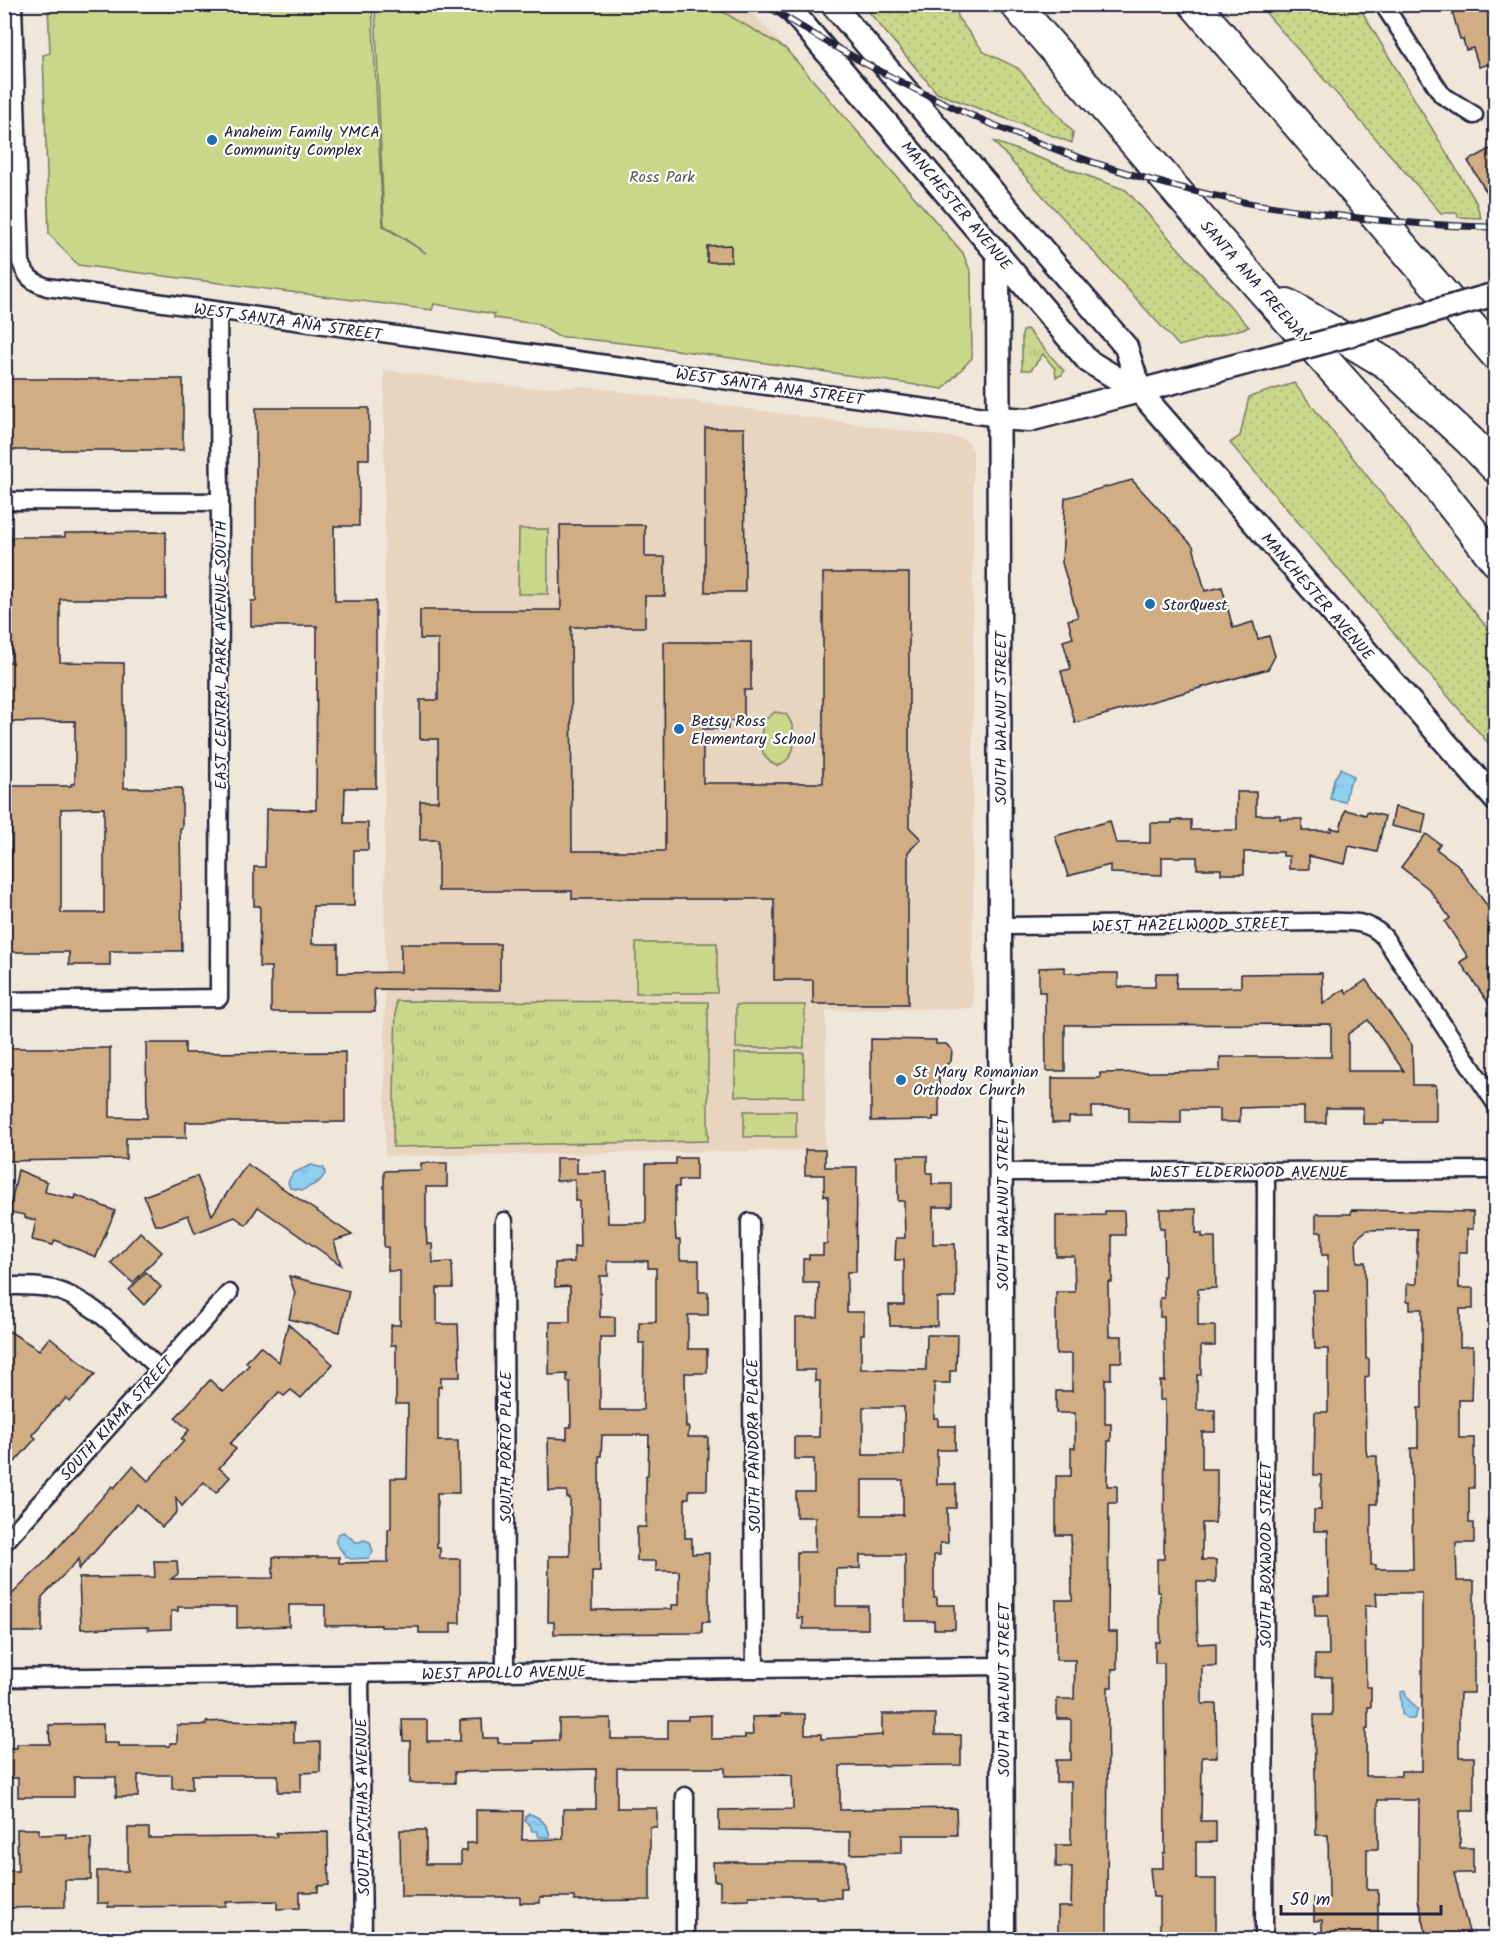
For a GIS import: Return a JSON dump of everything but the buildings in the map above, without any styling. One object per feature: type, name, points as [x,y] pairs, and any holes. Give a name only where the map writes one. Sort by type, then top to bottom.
[{"type":"highway","name":"SANTA ANA FREEWAY","points":[[1015,4],[1261,289],[1432,480],[1496,561]]},
{"type":"highway","points":[[1194,4],[1496,355]]},
{"type":"highway","points":[[1261,289],[1387,364],[1496,468]]},
{"type":"street","name":"WEST SANTA ANA STREET","points":[[13,4],[21,262],[32,282],[47,287],[999,418],[1029,420],[1140,392],[1496,294]]},
{"type":"street","name":"MANCHESTER AVENUE","points":[[786,4],[1088,361],[1140,392],[1496,800]]},
{"type":"street","name":"MANCHESTER AVENUE","points":[[832,4],[1126,347],[1140,392]]},
{"type":"street","points":[[1383,4],[1442,95],[1474,115]]},
{"type":"street","name":"SOUTH WALNUT STREET","points":[[998,253],[1003,1940]]},
{"type":"street","name":"EAST CENTRAL PARK AVENUE SOUTH","points":[[4,1000],[219,998],[218,311]]},
{"type":"street","points":[[4,501],[220,502]]},
{"type":"street","name":"WEST HAZELWOOD STREET","points":[[1000,926],[1349,922],[1370,925],[1378,930],[1496,1104]]},
{"type":"street","name":"WEST ELDERWOOD AVENUE","points":[[1002,1172],[1496,1170]]},
{"type":"street","name":"SOUTH BOXWOOD STREET","points":[[1264,1940],[1266,1171]]},
{"type":"street","name":"SOUTH PORTO PLACE","points":[[504,1221],[505,1672]]},
{"type":"street","name":"SOUTH PANDORA PLACE","points":[[750,1222],[755,1669]]},
{"type":"street","points":[[4,1286],[49,1288],[77,1299],[102,1316],[160,1369]]},
{"type":"street","name":"SOUTH KIAMA STREET","points":[[4,1543],[229,1293]]},
{"type":"street","name":"WEST APOLLO AVENUE","points":[[4,1678],[1003,1666]]},
{"type":"street","name":"SOUTH PYTHIAS AVENUE","points":[[360,1674],[363,1940]]},
{"type":"street","points":[[685,1796],[685,1940]]},
{"type":"shaded area","points":[[711,5],[746,5],[785,48]]},
{"type":"shaded area","name":"Betsy Ross Elementary School","points":[[384,370],[528,388],[603,389],[964,439],[970,444],[973,450],[973,1008],[826,1010],[825,1150],[385,1156]]},
{"type":"green space","name":"Ross Park","points":[[48,5],[372,5],[383,226],[426,253],[384,225],[375,5],[711,5],[785,48],[963,253],[971,273],[972,358],[943,389],[649,346],[557,336],[537,324],[494,318],[494,314],[434,304],[432,310],[78,265],[49,234],[43,55],[50,53]]},
{"type":"green space","points":[[863,5],[957,5],[958,18],[984,52],[1018,68],[1073,132],[1072,143],[937,93]]},
{"type":"green space","points":[[1259,5],[1358,5],[1476,202],[1481,218],[1458,217],[1457,213],[1441,213]]},
{"type":"green space","points":[[993,141],[1126,190],[1249,327],[1179,346]]},
{"type":"green space","points":[[1027,329],[1064,371],[1062,375],[1056,377],[1055,369],[1043,354],[1031,370],[1022,370],[1022,335]]},
{"type":"green space","points":[[1294,383],[1495,638],[1495,751],[1230,443],[1240,436],[1249,397]]},
{"type":"green space","points":[[519,529],[548,529],[548,594],[518,594]]},
{"type":"green space","points":[[775,712],[786,714],[794,735],[793,750],[784,762],[777,766],[766,757],[761,746],[765,720]]},
{"type":"green space","points":[[636,943],[717,943],[717,993],[636,993]]},
{"type":"green space","points":[[396,1001],[708,1002],[708,1141],[393,1147]]},
{"type":"green space","points":[[736,1005],[805,1005],[804,1048],[736,1048]]},
{"type":"green space","points":[[735,1053],[804,1053],[804,1097],[735,1096]]},
{"type":"green space","points":[[744,1111],[796,1111],[796,1137],[744,1137]]},
{"type":"water","points":[[1341,768],[1354,777],[1348,786],[1345,802],[1330,799],[1334,779]]},
{"type":"water","points":[[311,1165],[324,1168],[325,1174],[319,1182],[303,1190],[290,1188],[288,1182],[293,1173]]},
{"type":"water","points":[[343,1532],[355,1541],[370,1542],[373,1552],[369,1558],[346,1557],[336,1543],[338,1534]]},
{"type":"water","points":[[1405,1691],[1407,1698],[1418,1710],[1414,1719],[1408,1719],[1402,1714],[1400,1692]]},
{"type":"water","points":[[529,1814],[543,1822],[550,1837],[539,1837],[537,1831],[532,1831],[530,1825],[525,1821]]},
{"type":"railway","points":[[764,4],[875,69],[933,98],[1052,148],[1113,169],[1176,187],[1257,204],[1340,216],[1496,227]]},
{"type":"place","name":"Anaheim Family YMCA Community Complex","points":[[212,140]]},
{"type":"place","name":"StorQuest","points":[[1150,604]]},
{"type":"place","name":"Betsy Ross Elementary School","points":[[679,729]]},
{"type":"place","name":"St Mary Romanian Orthodox Church","points":[[901,1080]]}]
